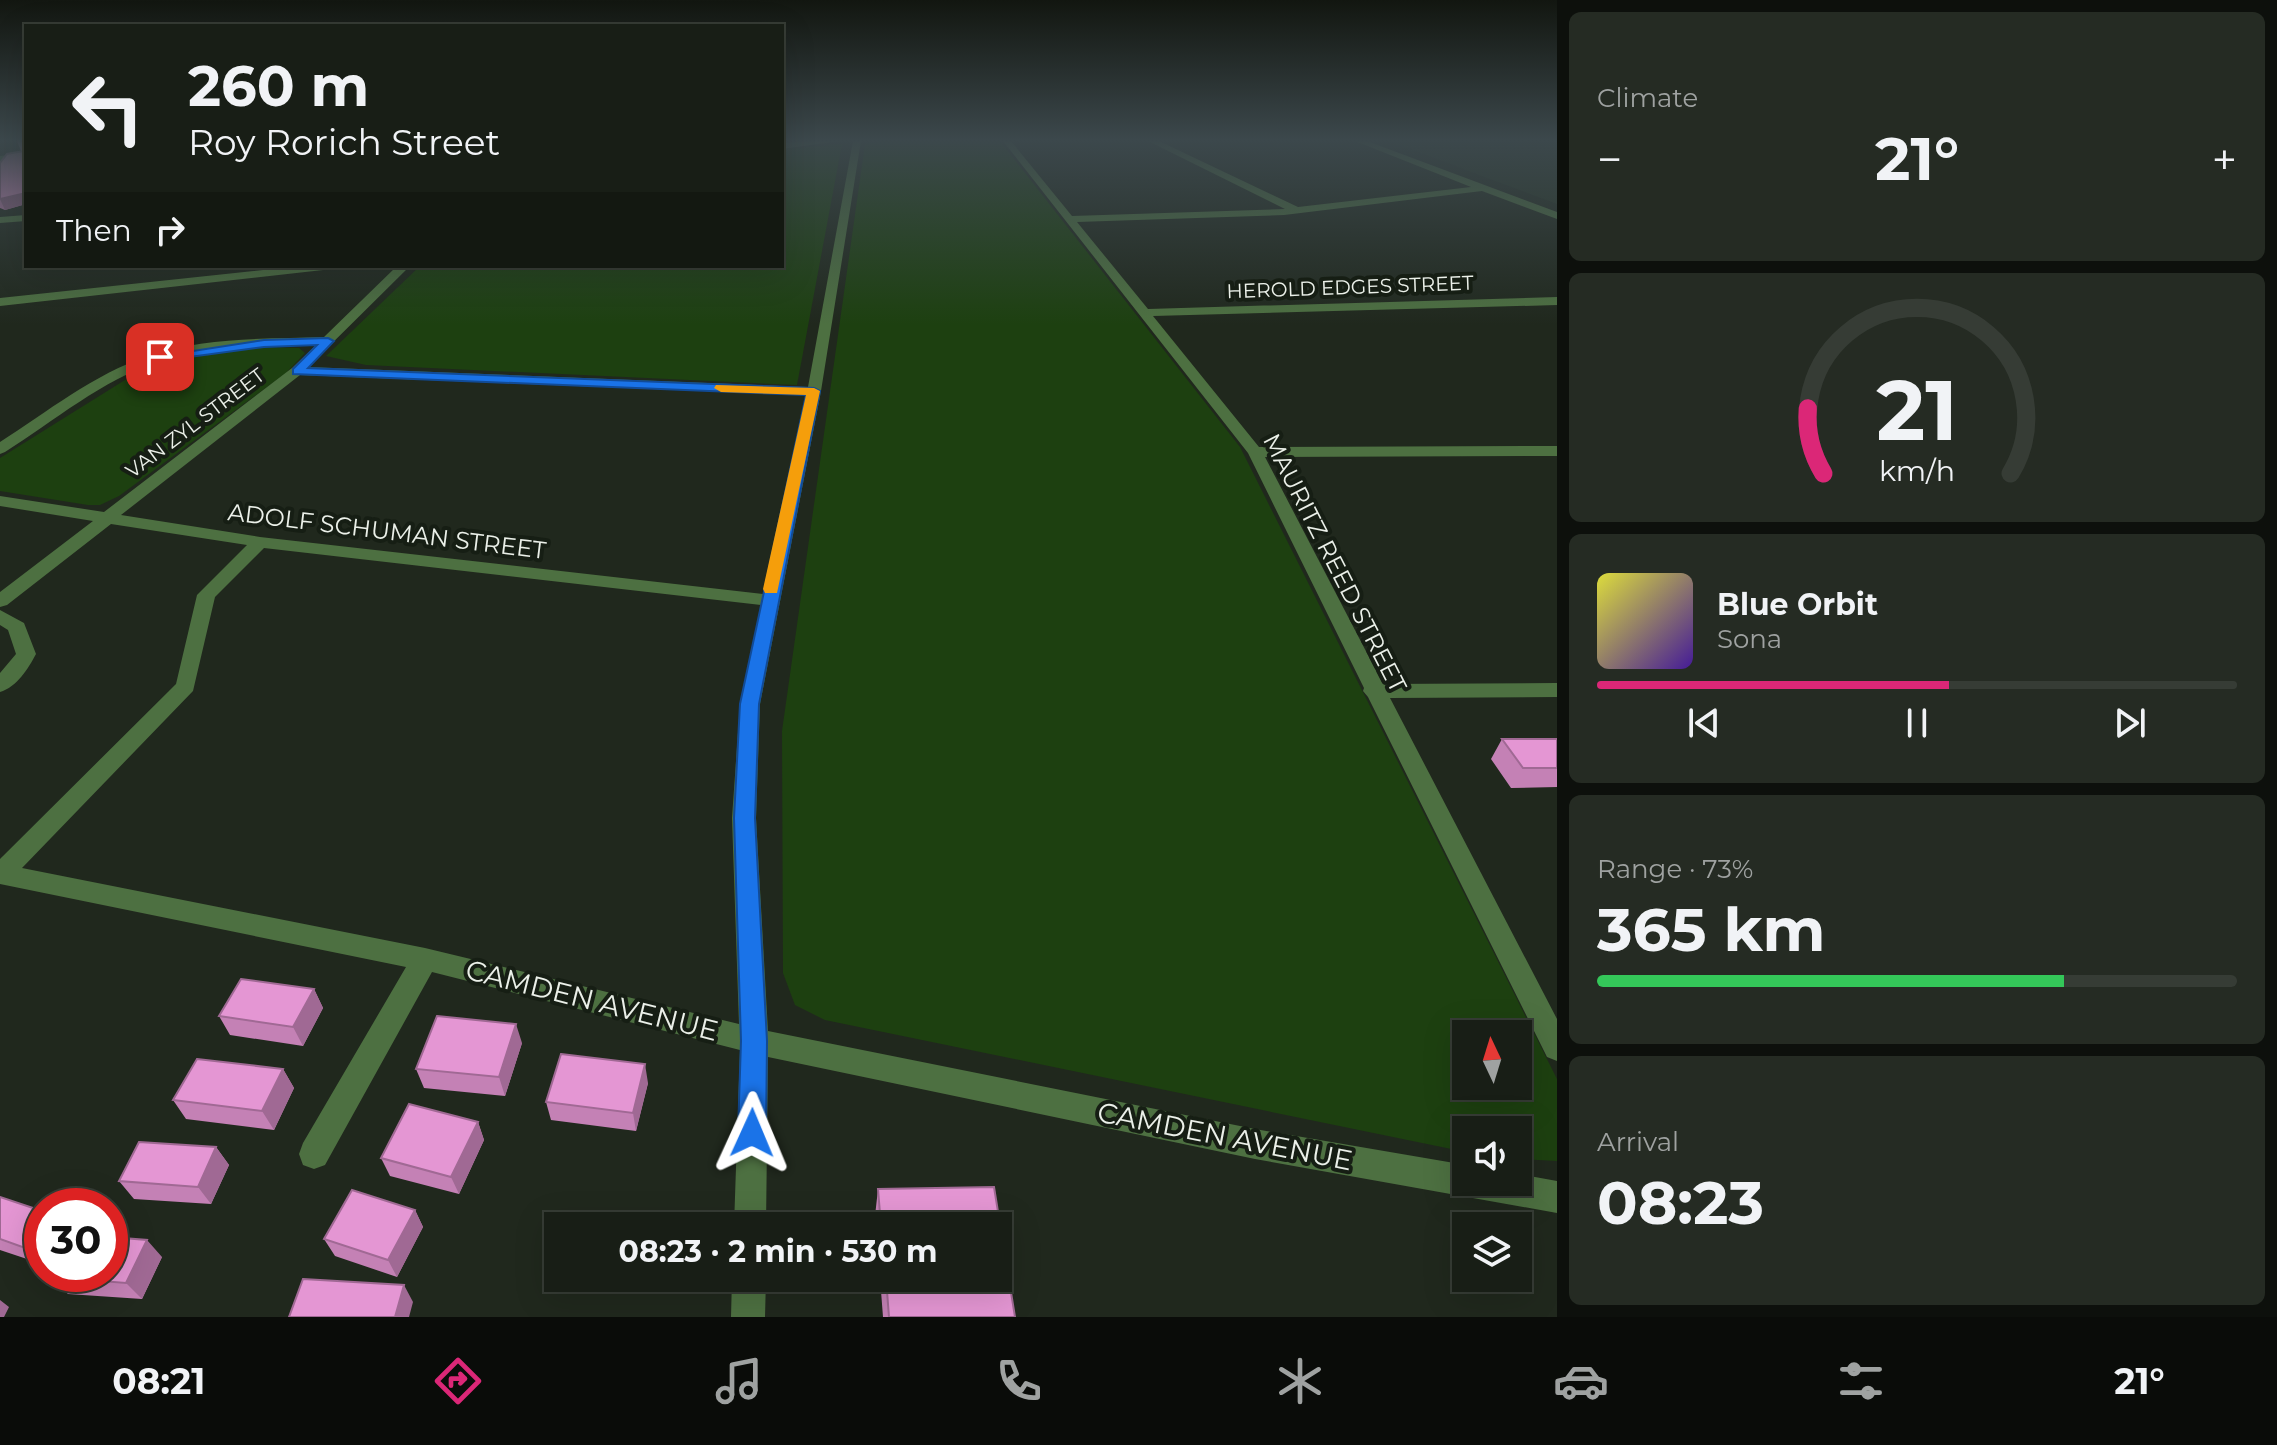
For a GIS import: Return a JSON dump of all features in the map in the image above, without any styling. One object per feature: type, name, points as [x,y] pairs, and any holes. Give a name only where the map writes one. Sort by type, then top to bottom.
[{"type":"street","points":[[750,1212],[754,1041],[744,818],[750,704],[814,391],[846,202]]},
{"type":"street","name":"MAURITZ REED STREET","points":[[1054,202],[1255,452],[1373,691],[1557,1048]]},
{"type":"street","points":[[1281,202],[1299,211]]},
{"type":"street","points":[[1067,219],[1299,211],[1367,202]]},
{"type":"street","points":[[1521,202],[1557,216]]},
{"type":"street","points":[[0,220],[24,218]]},
{"type":"street","points":[[0,302],[314,268]]},
{"type":"street","name":"VAN ZYL STREET","points":[[0,601],[104,517],[297,371],[402,268]]},
{"type":"street","name":"HEROLD EDGES STREET","points":[[1144,313],[1557,301]]},
{"type":"street","points":[[0,449],[97,388],[152,360],[264,344],[328,341]]},
{"type":"street","points":[[297,371],[814,391]]},
{"type":"street","points":[[1255,452],[1557,451]]},
{"type":"street","name":"ADOLF SCHUMAN STREET","points":[[0,501],[260,542],[769,600]]},
{"type":"street","points":[[0,874],[186,686],[193,668],[206,595],[260,542]]},
{"type":"street","points":[[0,616],[17,627],[26,654],[18,668],[0,685]]},
{"type":"street","points":[[1373,691],[1557,690]]},
{"type":"street","name":"CAMDEN AVENUE","points":[[0,874],[425,959],[754,1041],[1255,1144],[1452,1179]]},
{"type":"street","points":[[314,1154],[425,959]]},
{"type":"street","name":"CAMDEN AVENUE","points":[[1532,1193],[1557,1197]]},
{"type":"street","points":[[748,1317],[749,1292]]},
{"type":"green space","points":[[784,202],[831,202],[797,385],[366,365],[326,356],[418,268],[784,268]]},
{"type":"green space","points":[[857,202],[1048,202],[1240,447],[1527,1020],[1452,1020],[1452,1100],[1532,1100],[1532,1029],[1557,1079],[1557,1161],[1532,1160],[1532,1116],[1452,1116],[1452,1149],[825,1020],[795,1005],[783,973],[782,731]]},
{"type":"green space","points":[[261,347],[299,348],[305,353],[286,373],[119,496],[100,505],[88,505],[0,491],[0,458],[149,365],[171,358]]},
{"type":"building","points":[[1502,739],[1557,739],[1557,768],[1523,768]]},
{"type":"building","points":[[241,979],[314,989],[293,1027],[219,1016]]},
{"type":"building","points":[[437,1016],[516,1024],[499,1077],[416,1069]]},
{"type":"building","points":[[561,1054],[645,1064],[633,1113],[546,1102]]},
{"type":"building","points":[[197,1059],[283,1069],[262,1111],[173,1100]]},
{"type":"building","points":[[409,1104],[478,1122],[451,1177],[381,1158]]},
{"type":"building","points":[[139,1142],[216,1147],[198,1187],[119,1181]]},
{"type":"building","points":[[994,1187],[998,1212],[880,1212],[878,1189]]},
{"type":"building","points":[[352,1190],[415,1210],[388,1260],[324,1239]]},
{"type":"building","points":[[0,1197],[24,1205],[24,1248],[0,1239]]},
{"type":"building","points":[[128,1238],[147,1240],[128,1279]]},
{"type":"building","points":[[303,1279],[404,1285],[395,1317],[289,1317]]},
{"type":"building","points":[[887,1292],[1011,1292],[1015,1317],[889,1317]]},
{"type":"slow traffic","points":[[721,388],[814,391],[771,589]]},
{"type":"route","points":[[160,357],[264,344],[328,341],[297,371],[814,391],[750,704],[744,818],[754,1041],[752,1133]]}]
